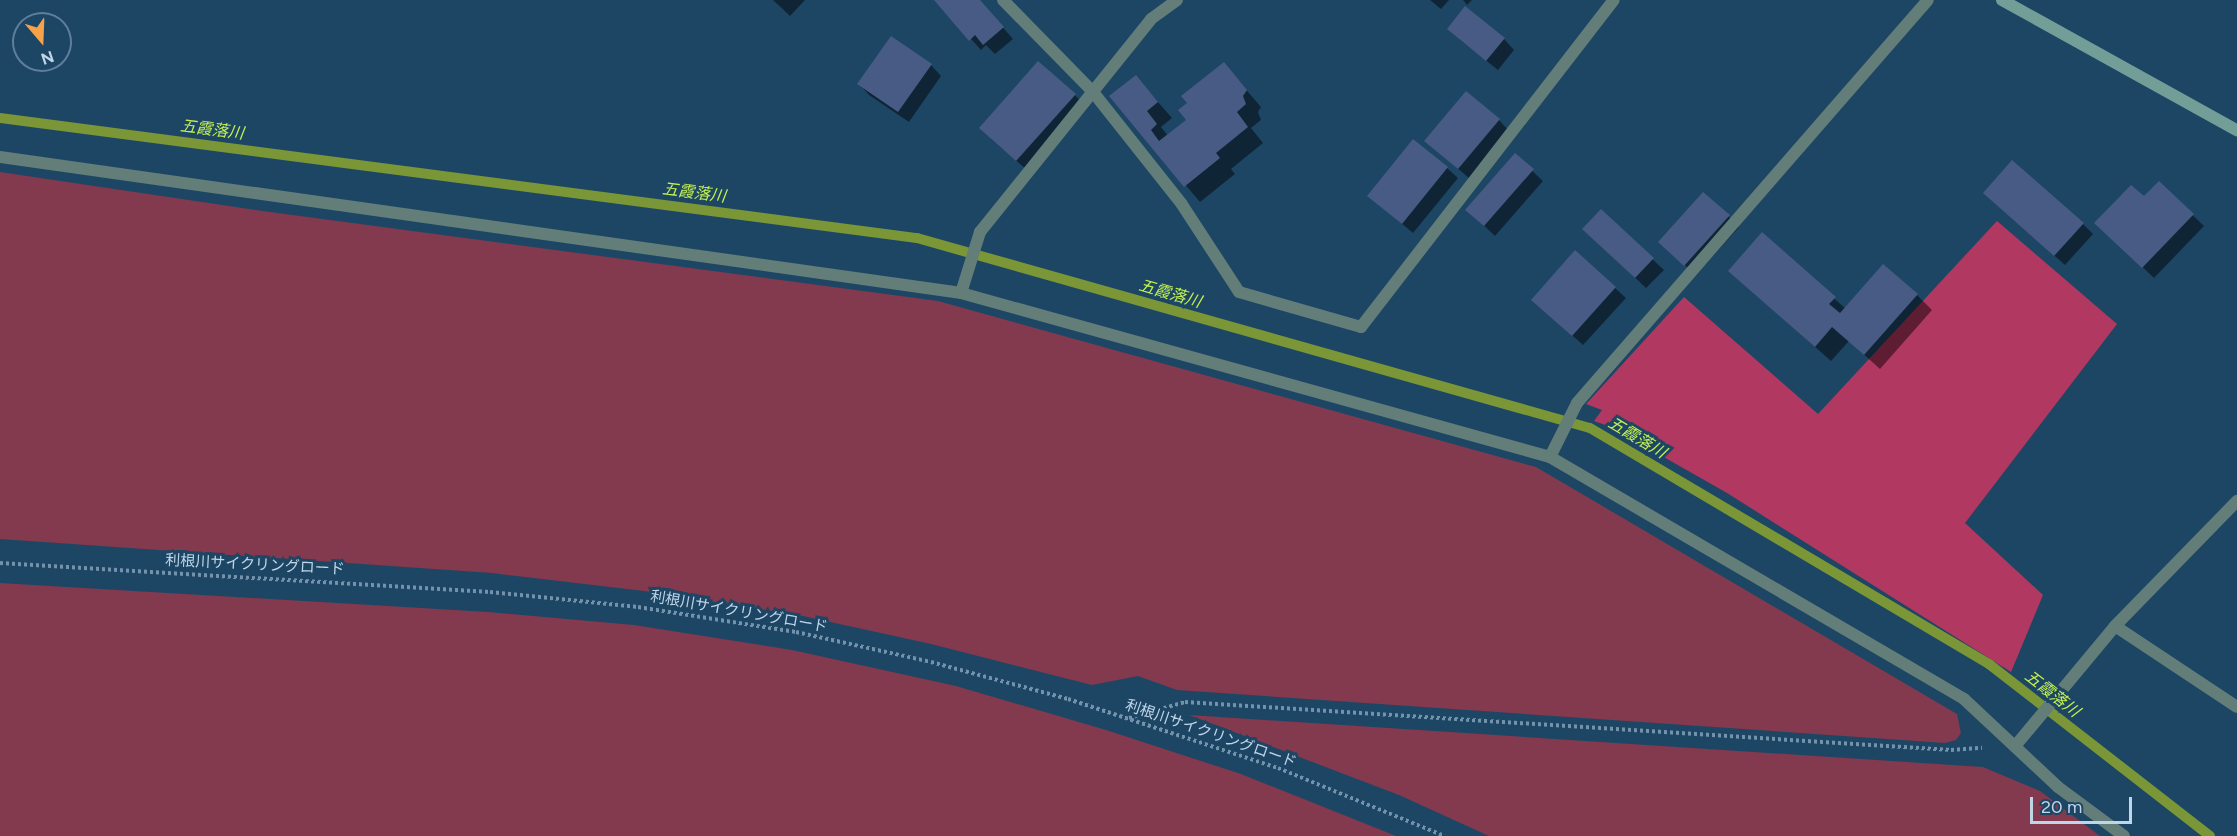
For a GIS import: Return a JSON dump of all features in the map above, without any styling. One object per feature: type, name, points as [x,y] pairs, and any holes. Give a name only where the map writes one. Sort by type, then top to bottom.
[{"type":"street","points":[[1003,0],[1093,92],[1181,203],[1239,292],[1361,327],[1614,0]]},
{"type":"street","points":[[961,293],[980,232],[1151,19],[1177,0]]},
{"type":"street","points":[[1550,457],[1577,403],[1928,0]]},
{"type":"street","points":[[2002,0],[2237,130]]},
{"type":"street","points":[[0,157],[961,293],[1550,457],[1964,699],[2016,745],[2058,787],[2124,836]]},
{"type":"street","points":[[2016,745],[2115,626],[2237,501]]},
{"type":"street","points":[[2115,626],[2237,707]]},
{"type":"path","name":"利根川サイクリングロード","points":[[0,562],[490,592],[638,607],[796,632],[931,662],[1128,718],[1278,768],[1445,836]]},
{"type":"path","points":[[1128,718],[1185,702],[1951,750],[2016,745]]},
{"type":"shaded area","points":[[0,172],[270,212],[938,301],[1536,467],[1957,714],[1961,733],[1956,740],[1945,743],[1177,690],[1138,676],[1092,685],[931,644],[803,616],[644,591],[492,573],[0,539]]},
{"type":"shaded area","points":[[1997,221],[2117,324],[1965,523],[2043,595],[2011,672],[1727,493],[1611,427],[1594,421],[1602,410],[1586,404],[1684,297],[1818,414]]},
{"type":"shaded area","points":[[0,583],[488,612],[634,625],[792,650],[956,686],[1106,730],[1241,774],[1396,836],[0,836]]},
{"type":"shaded area","points":[[1189,715],[1983,767],[2040,791],[2100,836],[1489,836],[1399,795]]},
{"type":"building","points":[[934,0],[980,0],[1004,27],[983,45],[975,35],[969,41]]},
{"type":"building","points":[[1465,6],[1505,38],[1486,61],[1447,29]]},
{"type":"building","points":[[891,36],[932,64],[898,112],[857,84]]},
{"type":"building","points":[[1038,61],[1076,94],[1016,161],[979,128]]},
{"type":"building","points":[[1224,62],[1247,90],[1243,96],[1246,104],[1237,112],[1248,127],[1216,153],[1220,158],[1184,187],[1109,96],[1136,75],[1158,102],[1147,111],[1157,124],[1151,130],[1159,141],[1186,120],[1178,110],[1187,103],[1181,96]]},
{"type":"building","points":[[1466,91],[1500,119],[1458,169],[1424,141]]},
{"type":"building","points":[[1413,139],[1448,167],[1402,224],[1367,196]]},
{"type":"building","points":[[1515,153],[1534,169],[1484,226],[1465,210]]},
{"type":"building","points":[[2012,160],[2084,223],[2054,256],[1983,193]]},
{"type":"building","points":[[2159,181],[2194,214],[2142,268],[2094,223],[2131,185],[2144,196]]},
{"type":"building","points":[[1703,192],[1730,215],[1684,266],[1658,242]]},
{"type":"building","points":[[1601,209],[1654,258],[1635,278],[1582,229]]},
{"type":"building","points":[[1762,232],[1836,297],[1829,304],[1840,313],[1883,264],[1918,294],[1864,355],[1832,327],[1815,347],[1728,271]]},
{"type":"building","points":[[1575,250],[1616,287],[1572,336],[1531,300]]},
{"type":"waterway","name":"五霞落川","points":[[0,118],[917,238],[1590,428],[1989,664],[2210,836]]}]
